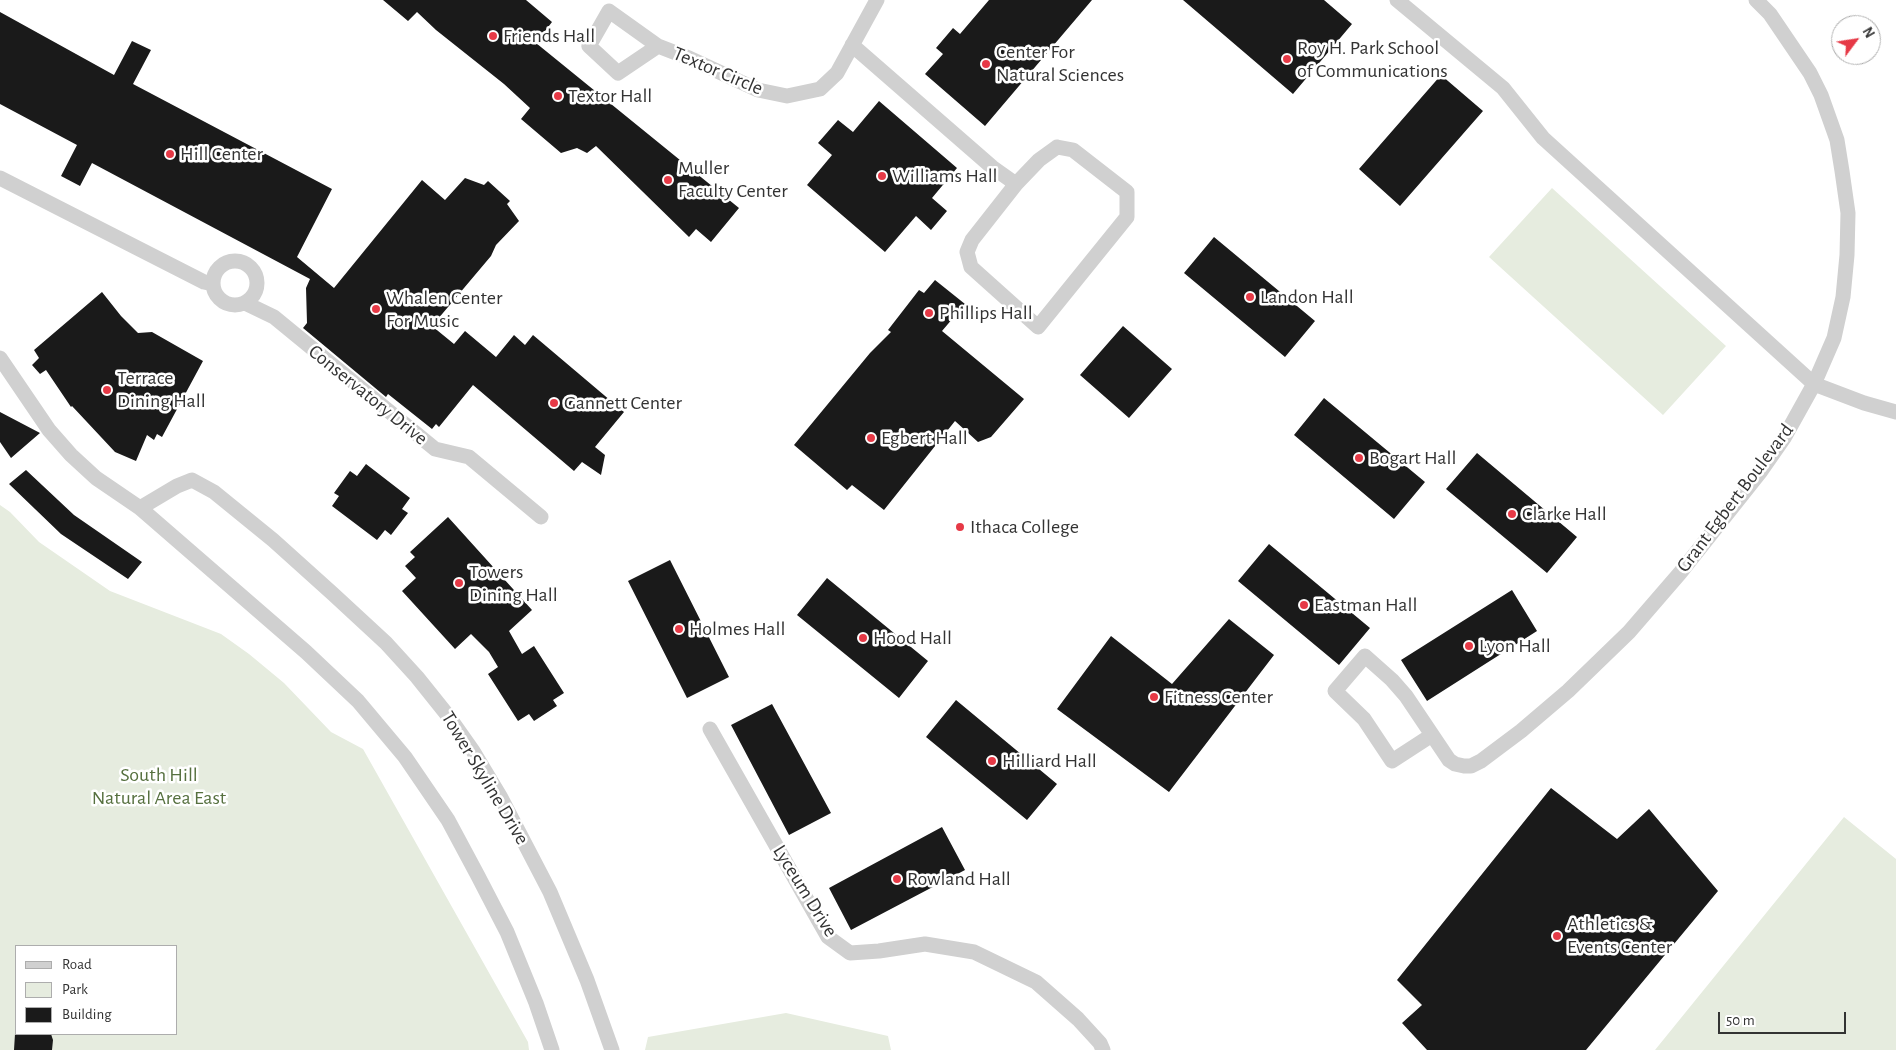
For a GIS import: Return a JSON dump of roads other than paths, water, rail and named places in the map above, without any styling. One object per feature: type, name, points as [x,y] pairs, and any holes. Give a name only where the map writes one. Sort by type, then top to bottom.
[{"type":"street","name":"Textor Circle","points":[[658,46],[618,73],[589,46],[609,11],[658,46],[689,58],[758,90],[786,96],[820,89],[837,73],[877,0]]},
{"type":"street","points":[[1397,0],[1503,88],[1543,138],[1814,384],[1864,403],[1896,412]]},
{"type":"street","name":"Grant Egbert Boulevard","points":[[1432,735],[1392,761],[1364,719],[1335,690],[1365,656],[1392,680],[1406,696],[1449,760],[1455,764],[1471,766],[1482,761],[1521,731],[1630,632],[1680,573],[1784,438],[1814,384],[1834,338],[1843,297],[1848,213],[1842,171],[1837,140],[1821,95],[1810,73],[1770,14],[1756,0]]},
{"type":"street","points":[[852,45],[992,167],[1016,184]]},
{"type":"street","points":[[1057,147],[1073,150],[1127,192],[1127,216],[1038,327],[971,267],[967,252],[972,240],[1016,184],[1039,160],[1057,147]]},
{"type":"street","points":[[0,178],[204,282],[213,284]]},
{"type":"street","points":[[234,261],[250,266],[255,273],[257,282],[256,290],[251,298],[245,303],[236,305],[228,304],[220,299],[215,293],[213,284],[218,268],[225,263],[234,261]]},
{"type":"street","name":"Conservatory Drive","points":[[245,303],[274,317],[435,449],[469,457],[541,516]]},
{"type":"street","points":[[0,358],[49,430],[71,456],[96,478],[140,508],[306,652],[358,702],[405,757],[448,820],[507,932],[536,1003],[552,1050]]},
{"type":"street","name":"Tower Skyline Drive","points":[[140,508],[177,486],[192,480],[214,492],[273,540],[333,594],[386,643],[417,676],[450,717],[500,796],[550,892],[587,980],[612,1050]]},
{"type":"street","name":"Lyceum Drive","points":[[710,729],[828,937],[850,953],[925,944],[974,952],[1036,982],[1078,1019],[1100,1043],[1103,1050]]},
{"type":"place","name":"Friends Hall","points":[[493,36]]},
{"type":"place","name":"Roy H. Park School of Communications","points":[[1287,59]]},
{"type":"place","name":"Center For Natural Sciences","points":[[986,64]]},
{"type":"place","name":"Textor Hall","points":[[558,96]]},
{"type":"place","name":"Hill Center","points":[[170,154]]},
{"type":"place","name":"Williams Hall","points":[[882,176]]},
{"type":"place","name":"Muller Faculty Center","points":[[668,180]]},
{"type":"place","name":"Landon Hall","points":[[1250,297]]},
{"type":"place","name":"Whalen Center For Music","points":[[376,309]]},
{"type":"place","name":"Phillips Hall","points":[[929,313]]},
{"type":"place","name":"Terrace Dining Hall","points":[[107,390]]},
{"type":"place","name":"Gannett Center","points":[[554,403]]},
{"type":"place","name":"Egbert Hall","points":[[871,438]]},
{"type":"place","name":"Bogart Hall","points":[[1359,458]]},
{"type":"place","name":"Clarke Hall","points":[[1512,514]]},
{"type":"place","name":"Ithaca College","points":[[960,527]]},
{"type":"place","name":"Towers Dining Hall","points":[[459,583]]},
{"type":"place","name":"Eastman Hall","points":[[1304,605]]},
{"type":"place","name":"Holmes Hall","points":[[679,629]]},
{"type":"place","name":"Hood Hall","points":[[863,638]]},
{"type":"place","name":"Lyon Hall","points":[[1469,646]]},
{"type":"place","name":"Fitness Center","points":[[1154,697]]},
{"type":"place","name":"Hilliard Hall","points":[[992,761]]},
{"type":"place","name":"Rowland Hall","points":[[897,879]]},
{"type":"place","name":"Athletics & Events Center","points":[[1557,936]]},
{"type":"park label","name":"South Hill Natural Area East","points":[[159,786]]}]
